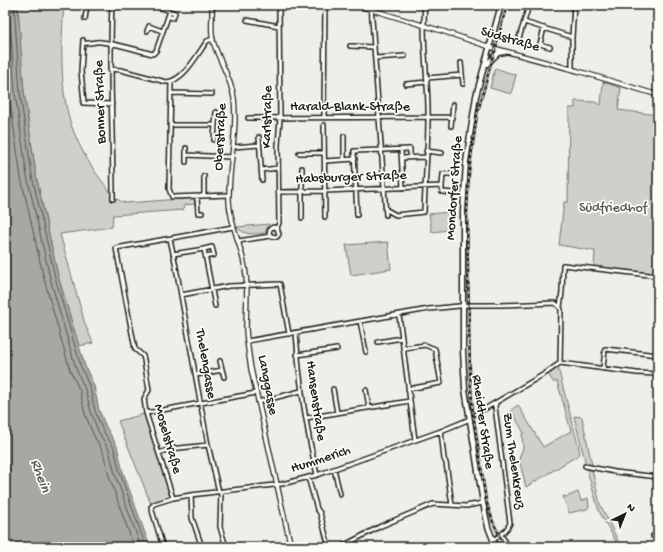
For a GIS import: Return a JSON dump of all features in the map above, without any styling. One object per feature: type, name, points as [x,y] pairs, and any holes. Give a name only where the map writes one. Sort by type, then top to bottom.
[{"type":"main road","name":"Mondorfer Straße","points":[[463,305],[463,212],[467,147],[476,96],[501,5]]},
{"type":"main road","points":[[484,67],[498,53],[505,52]]},
{"type":"main road","name":"Rheidter Straße","points":[[463,305],[463,367],[483,503],[496,547]]},
{"type":"street","points":[[85,19],[87,5]]},
{"type":"street","name":"Bonner Straße","points":[[112,5],[110,69],[113,199]]},
{"type":"street","points":[[112,104],[83,103],[81,71],[83,41],[91,44],[97,42],[110,44],[153,54],[156,51],[170,11],[154,5]]},
{"type":"street","name":"Oberstraße","points":[[212,5],[213,39],[230,82],[234,97],[235,118],[229,195],[233,227]]},
{"type":"street","name":"Karlstraße","points":[[277,228],[279,223],[278,168],[280,118],[279,5]]},
{"type":"street","points":[[324,118],[325,5]]},
{"type":"street","name":"Südstraße","points":[[356,5],[423,25],[490,48],[572,69],[658,95]]},
{"type":"street","points":[[371,5],[386,215]]},
{"type":"street","points":[[385,210],[396,215],[424,212],[428,118],[423,25],[425,5]]},
{"type":"street","points":[[519,38],[529,5]]},
{"type":"street","points":[[572,69],[574,5]]},
{"type":"street","points":[[247,20],[279,26]]},
{"type":"street","points":[[524,22],[572,36]]},
{"type":"street","points":[[147,31],[149,26],[162,31]]},
{"type":"street","points":[[544,28],[540,44],[550,47]]},
{"type":"street","points":[[110,69],[121,70],[171,82],[180,78],[207,41],[213,39]]},
{"type":"street","points":[[350,46],[374,47]]},
{"type":"street","points":[[375,58],[405,56]]},
{"type":"street","points":[[461,63],[463,84]]},
{"type":"street","points":[[406,84],[462,75]]},
{"type":"street","points":[[171,82],[172,93],[169,189],[172,198],[229,195]]},
{"type":"street","points":[[172,93],[212,94]]},
{"type":"street","points":[[451,126],[453,104]]},
{"type":"street","points":[[214,140],[216,112]]},
{"type":"street","name":"Harald-Blank-Straße","points":[[248,118],[452,117]]},
{"type":"street","points":[[171,125],[215,125]]},
{"type":"street","points":[[324,125],[325,217]]},
{"type":"street","points":[[344,136],[344,160]]},
{"type":"street","points":[[259,137],[262,180]]},
{"type":"street","points":[[233,148],[260,145]]},
{"type":"street","points":[[186,148],[186,162]]},
{"type":"street","points":[[344,152],[410,149],[410,157]]},
{"type":"street","points":[[402,150],[403,188]]},
{"type":"street","points":[[354,151],[357,215]]},
{"type":"street","points":[[426,152],[442,153]]},
{"type":"street","points":[[299,153],[324,153]]},
{"type":"street","points":[[186,155],[232,157]]},
{"type":"street","points":[[402,158],[426,156]]},
{"type":"street","points":[[325,161],[354,159]]},
{"type":"street","points":[[261,170],[278,168]]},
{"type":"street","points":[[302,168],[302,218]]},
{"type":"street","points":[[455,193],[442,192],[442,186],[443,174],[456,174]]},
{"type":"street","points":[[204,176],[204,196]]},
{"type":"street","name":"Habsburger Straße","points":[[278,192],[442,186]]},
{"type":"street","points":[[197,197],[198,214],[202,213]]},
{"type":"street","points":[[170,239],[233,227]]},
{"type":"street","name":"Langgasse","points":[[233,227],[246,274],[247,341],[256,393],[291,547]]},
{"type":"street","points":[[238,241],[271,236],[274,238],[278,236],[280,232],[277,228],[273,227],[270,229],[269,233],[271,236]]},
{"type":"street","name":"Moselstraße","points":[[170,239],[116,248],[135,349],[143,356],[144,360],[149,390],[144,399],[146,413],[172,498]]},
{"type":"street","name":"Thelengasse","points":[[170,239],[208,445],[220,492],[220,527],[226,547]]},
{"type":"street","points":[[173,254],[212,247],[214,255],[206,257]]},
{"type":"street","points":[[204,249],[215,306]]},
{"type":"street","points":[[560,363],[562,265],[658,276]]},
{"type":"street","points":[[181,295],[229,286],[280,284],[289,334]]},
{"type":"street","points":[[247,341],[429,309],[463,305],[554,303],[560,307]]},
{"type":"street","points":[[399,315],[415,440]]},
{"type":"street","points":[[360,321],[366,352]]},
{"type":"street","name":"Hansenstraße","points":[[296,333],[297,355],[302,392],[310,446],[317,475]]},
{"type":"street","points":[[378,342],[402,338]]},
{"type":"street","points":[[404,348],[425,345],[435,348],[441,383],[408,389]]},
{"type":"street","name":"Hansenstraße","points":[[297,355],[337,349]]},
{"type":"street","points":[[603,369],[605,349],[658,355]]},
{"type":"street","points":[[220,362],[224,377]]},
{"type":"street","points":[[476,414],[546,373],[560,363],[637,373],[658,374]]},
{"type":"street","points":[[196,375],[222,370]]},
{"type":"street","points":[[333,389],[337,413]]},
{"type":"street","points":[[366,390],[369,408]]},
{"type":"street","points":[[258,402],[302,392]]},
{"type":"street","points":[[146,413],[256,393]]},
{"type":"street","points":[[306,418],[410,400]]},
{"type":"street","name":"Zum Thelenkreuz","points":[[496,403],[495,407],[510,523],[509,527],[501,535]]},
{"type":"street","name":"Hummerich","points":[[162,547],[151,507],[154,504],[172,498],[276,484],[317,475],[441,431],[470,418]]},
{"type":"street","points":[[441,431],[452,505]]},
{"type":"street","points":[[159,453],[170,449],[208,445]]},
{"type":"street","points":[[585,466],[615,472],[658,477]]},
{"type":"street","points":[[334,469],[340,494]]},
{"type":"street","points":[[308,477],[329,547]]},
{"type":"street","points":[[192,495],[192,518],[202,547]]},
{"type":"street","points":[[341,547],[381,526],[433,504],[466,506],[483,503]]},
{"type":"street","points":[[493,540],[501,535],[509,547]]},
{"type":"green space","points":[[17,5],[64,5],[62,68],[68,116],[86,157],[112,194],[118,200],[126,203],[194,198],[195,204],[184,205],[183,210],[113,215],[112,227],[60,234],[85,324],[93,343],[79,346],[58,276],[36,175],[24,92]]},
{"type":"green space","points":[[495,68],[516,75],[511,94],[490,88]]},
{"type":"green space","name":"Südfriedhof","points":[[603,82],[621,88],[618,110],[658,115],[658,274],[594,267],[595,251],[559,245],[564,202],[568,202],[569,108],[575,108],[575,101],[595,102],[601,105]]},
{"type":"green space","points":[[450,212],[449,230],[432,232],[429,214]]},
{"type":"green space","points":[[269,224],[265,233],[246,233],[237,227]]},
{"type":"green space","points":[[388,242],[391,269],[351,275],[346,245]]},
{"type":"green space","points":[[558,368],[580,452],[579,455],[526,487],[519,459],[523,448],[522,434],[524,433],[511,410],[518,405],[543,447],[571,431],[557,381],[554,383],[548,374]]},
{"type":"green space","points":[[148,413],[170,498],[151,504],[118,421]]},
{"type":"green space","points":[[574,416],[582,417],[592,465],[586,465]]},
{"type":"green space","points":[[587,470],[592,470],[600,504],[621,547],[619,547],[599,511]]},
{"type":"green space","points":[[578,492],[581,501],[588,498],[589,507],[587,509],[569,513],[563,496],[566,497]]},
{"type":"water","name":"Rhein","points":[[5,5],[18,5],[24,92],[36,175],[58,276],[85,366],[94,386],[99,410],[106,427],[117,446],[123,472],[150,547],[5,547]]},
{"type":"railway","points":[[505,547],[493,522],[486,500],[473,413],[470,375],[467,214],[469,172],[477,115],[507,5]]}]
